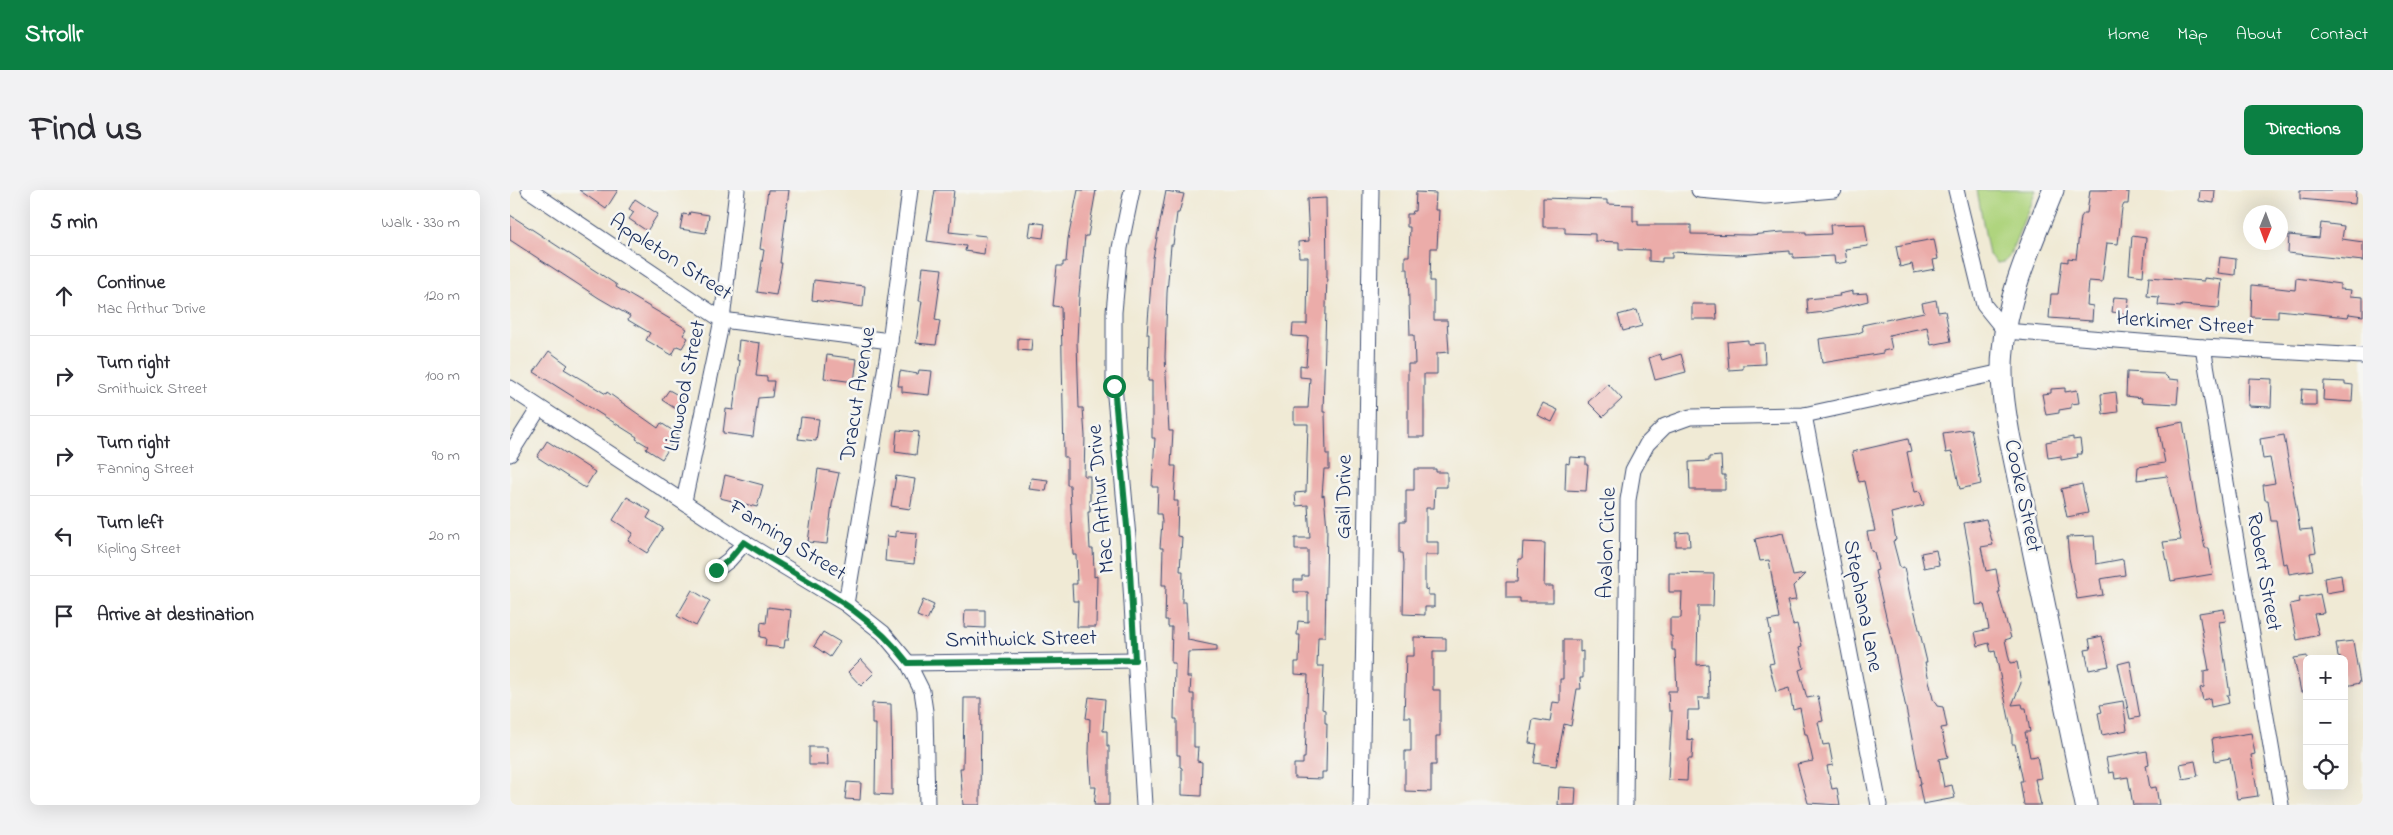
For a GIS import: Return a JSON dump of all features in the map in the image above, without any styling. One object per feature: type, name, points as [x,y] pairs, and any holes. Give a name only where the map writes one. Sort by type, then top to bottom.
[{"type":"main road","name":"Cooke Street","points":[[2053,190],[2021,275],[2005,331],[2002,372],[2003,399],[2086,805]]},
{"type":"street","name":"Appleton Street","points":[[528,190],[722,320],[890,341]]},
{"type":"street","name":"Linwood Street","points":[[684,501],[722,320],[737,190]]},
{"type":"street","name":"Dracut Avenue","points":[[846,604],[890,341],[910,190]]},
{"type":"street","name":"Mac Arthur Drive","points":[[1132,190],[1120,248],[1114,312],[1114,386],[1128,537],[1144,805]]},
{"type":"street","name":"Gail Drive","points":[[1361,805],[1371,190]]},
{"type":"street","points":[[1699,190],[1792,195],[1834,190]]},
{"type":"street","points":[[1956,190],[1984,305],[2005,331]]},
{"type":"street","name":"Herkimer Street","points":[[2005,331],[2203,347],[2363,356]]},
{"type":"street","name":"Robert Street","points":[[2203,347],[2280,805]]},
{"type":"street","name":"Avalon Circle","points":[[1625,805],[1628,500],[1633,470],[1647,444],[1665,426],[1690,417],[1804,415],[2002,372]]},
{"type":"street","name":"Fanning Street","points":[[510,388],[744,542],[846,604],[876,626],[908,663],[919,684],[924,699],[927,805]]},
{"type":"street","points":[[510,454],[539,408]]},
{"type":"street","name":"Stephana Lane","points":[[1804,415],[1879,805]]},
{"type":"street","points":[[716,570],[729,560],[744,542]]},
{"type":"street","name":"Smithwick Street","points":[[908,663],[1135,660]]},
{"type":"green space","points":[[1977,190],[2036,190],[2009,257],[2004,262],[1997,263],[1989,255]]},
{"type":"building","points":[[579,190],[618,190],[606,209]]},
{"type":"building","points":[[768,190],[789,190],[780,263],[782,263],[776,295],[757,292],[764,250],[760,249]]},
{"type":"building","points":[[935,190],[954,190],[949,232],[986,236],[984,254],[965,251],[966,246],[927,241]]},
{"type":"building","points":[[1078,190],[1096,190],[1088,236],[1085,236],[1079,295],[1077,342],[1079,408],[1083,408],[1085,436],[1084,476],[1090,476],[1090,512],[1088,512],[1090,549],[1093,549],[1094,577],[1097,576],[1096,627],[1077,627],[1078,601],[1073,601],[1072,584],[1077,584],[1076,555],[1073,555],[1070,485],[1067,485],[1067,457],[1064,457],[1061,307],[1053,306],[1057,266],[1063,266],[1063,262],[1066,262],[1068,239]]},
{"type":"building","points":[[2090,190],[2126,190],[2126,192],[2129,192],[2128,204],[2124,204],[2122,208],[2118,244],[2107,243],[2102,282],[2089,281],[2087,305],[2093,306],[2092,321],[2049,318],[2051,294],[2058,294],[2062,261],[2068,262],[2068,258],[2076,259],[2081,217],[2084,213],[2087,213]]},
{"type":"building","points":[[2200,190],[2215,190],[2214,203],[2199,201]]},
{"type":"building","points":[[2300,190],[2356,190],[2355,204],[2300,199]]},
{"type":"building","points":[[1166,191],[1184,194],[1179,213],[1177,213],[1173,245],[1171,245],[1165,357],[1169,431],[1173,431],[1171,466],[1176,466],[1174,501],[1178,501],[1177,536],[1182,537],[1180,571],[1183,571],[1182,602],[1186,602],[1188,640],[1217,646],[1217,651],[1188,652],[1187,677],[1191,677],[1190,694],[1194,694],[1194,747],[1198,747],[1197,761],[1202,762],[1201,796],[1182,795],[1182,768],[1180,767],[1180,755],[1177,755],[1177,719],[1174,719],[1175,663],[1171,663],[1172,627],[1168,627],[1168,620],[1165,620],[1166,585],[1162,585],[1163,548],[1160,548],[1162,522],[1161,514],[1157,514],[1158,487],[1152,487],[1155,438],[1152,438],[1152,381],[1148,381],[1149,334],[1147,334],[1153,258]]},
{"type":"building","points":[[1416,192],[1436,193],[1435,210],[1439,210],[1437,248],[1431,248],[1430,281],[1434,281],[1434,320],[1447,320],[1449,352],[1437,353],[1437,374],[1424,374],[1424,437],[1408,437],[1408,364],[1415,364],[1414,335],[1410,335],[1408,269],[1405,269],[1405,256],[1409,256],[1410,227],[1407,227],[1407,214],[1412,214],[1415,211]]},
{"type":"building","points":[[1326,198],[1327,273],[1323,412],[1325,412],[1326,454],[1329,454],[1329,469],[1324,469],[1322,496],[1324,495],[1327,528],[1325,637],[1318,637],[1317,666],[1324,666],[1322,709],[1325,710],[1325,723],[1327,723],[1326,772],[1322,772],[1322,779],[1294,778],[1294,764],[1303,764],[1303,758],[1305,758],[1308,675],[1295,674],[1295,662],[1299,662],[1300,635],[1297,635],[1298,621],[1308,622],[1308,592],[1294,592],[1294,580],[1302,580],[1302,576],[1308,576],[1308,550],[1295,550],[1295,538],[1310,538],[1308,505],[1296,506],[1295,493],[1306,492],[1308,424],[1294,424],[1294,408],[1308,408],[1310,378],[1300,377],[1300,365],[1306,366],[1308,337],[1292,336],[1293,324],[1307,324],[1308,257],[1299,257],[1298,242],[1309,241],[1307,199]]},
{"type":"building","points":[[1543,198],[1607,200],[1607,204],[1633,205],[1633,221],[1638,221],[1638,225],[1691,225],[1691,234],[1750,235],[1806,232],[1806,235],[1831,234],[1830,225],[1865,224],[1868,246],[1845,249],[1847,262],[1835,264],[1834,256],[1793,258],[1793,254],[1790,254],[1790,251],[1737,255],[1672,252],[1672,258],[1662,258],[1662,262],[1649,261],[1649,250],[1619,249],[1619,242],[1595,241],[1595,234],[1565,233],[1565,227],[1543,227]]},
{"type":"building","points":[[635,199],[658,214],[647,231],[629,219],[634,212],[629,209]]},
{"type":"building","points":[[690,212],[709,215],[706,233],[680,229],[683,214],[689,215]]},
{"type":"building","points":[[510,215],[617,285],[616,287],[687,329],[683,335],[688,338],[682,348],[677,346],[672,355],[646,340],[650,333],[628,320],[630,316],[510,240]]},
{"type":"building","points":[[1031,222],[1045,224],[1043,238],[1029,236]]},
{"type":"building","points":[[2321,223],[2344,226],[2342,239],[2363,242],[2363,261],[2288,253],[2289,235],[2319,238]]},
{"type":"building","points":[[2132,236],[2146,238],[2143,276],[2129,274]]},
{"type":"building","points":[[1934,239],[1938,259],[1933,260],[1935,269],[1914,273],[1912,264],[1900,267],[1896,246]]},
{"type":"building","points":[[2220,257],[2236,259],[2235,275],[2218,273]]},
{"type":"building","points":[[923,267],[942,269],[935,320],[940,321],[936,345],[916,343],[922,301],[919,301]]},
{"type":"building","points":[[2149,277],[2204,281],[2204,278],[2222,280],[2219,308],[2158,305],[2159,297],[2147,296]]},
{"type":"building","points":[[2296,278],[2340,284],[2340,289],[2351,290],[2350,296],[2363,297],[2363,316],[2349,314],[2348,317],[2278,310],[2278,318],[2251,317],[2252,285],[2295,290]]},
{"type":"building","points":[[814,280],[865,286],[863,307],[812,300]]},
{"type":"building","points":[[1853,291],[1853,294],[1867,293],[1868,301],[1808,314],[1807,299],[1840,296],[1839,294]]},
{"type":"building","points":[[2114,297],[2129,298],[2127,314],[2112,312]]},
{"type":"building","points":[[1936,300],[1938,312],[1945,311],[1951,341],[1931,345],[1927,327],[1889,335],[1892,349],[1883,351],[1883,353],[1822,363],[1819,339],[1856,334],[1863,331],[1862,325],[1924,312],[1922,303]]},
{"type":"building","points":[[1692,304],[1716,304],[1717,319],[1692,319]]},
{"type":"building","points":[[1637,310],[1642,326],[1623,331],[1618,315]]},
{"type":"building","points":[[1018,338],[1032,339],[1031,351],[1018,350]]},
{"type":"building","points":[[739,340],[760,343],[756,376],[767,377],[767,381],[774,381],[772,397],[758,398],[753,437],[723,433],[726,409],[733,410],[740,361],[737,360]]},
{"type":"building","points":[[1748,340],[1748,344],[1764,343],[1765,364],[1743,365],[1743,369],[1729,370],[1727,342]]},
{"type":"building","points":[[549,351],[568,365],[564,369],[606,394],[607,392],[658,428],[661,423],[678,434],[662,459],[646,449],[648,446],[636,439],[637,437],[534,372]]},
{"type":"building","points":[[1660,354],[1662,360],[1681,354],[1686,372],[1655,380],[1649,358]]},
{"type":"building","points":[[827,355],[857,359],[854,382],[824,378]]},
{"type":"building","points":[[919,370],[932,371],[929,395],[902,392],[902,386],[898,386],[900,371],[918,374]]},
{"type":"building","points":[[2127,372],[2164,374],[2169,379],[2179,380],[2177,404],[2141,402],[2142,398],[2126,396]]},
{"type":"building","points":[[2249,378],[2272,379],[2271,407],[2248,406]]},
{"type":"building","points":[[2324,381],[2345,382],[2345,384],[2353,385],[2352,402],[2323,400]]},
{"type":"building","points":[[1608,384],[1622,399],[1603,417],[1588,402]]},
{"type":"building","points":[[2065,388],[2065,392],[2077,390],[2079,403],[2071,404],[2071,408],[2059,410],[2059,413],[2046,415],[2042,394],[2051,393],[2051,389]]},
{"type":"building","points":[[2302,389],[2316,390],[2316,405],[2301,405]]},
{"type":"building","points":[[669,390],[683,398],[676,409],[662,400]]},
{"type":"building","points":[[2116,392],[2118,412],[2103,414],[2101,394]]},
{"type":"building","points":[[1543,403],[1558,410],[1552,422],[1537,415]]},
{"type":"building","points":[[801,417],[819,419],[816,441],[798,439]]},
{"type":"building","points":[[2183,422],[2198,517],[2205,548],[2209,548],[2213,574],[2171,581],[2163,542],[2181,540],[2167,476],[2137,480],[2138,467],[2165,463],[2158,427]]},
{"type":"building","points":[[1971,429],[1981,484],[1960,489],[1952,452],[1946,453],[1943,433]]},
{"type":"building","points":[[897,430],[919,432],[916,455],[895,452]]},
{"type":"building","points":[[2284,435],[2300,530],[2312,529],[2316,552],[2310,553],[2313,570],[2289,574],[2287,563],[2283,564],[2276,521],[2271,521],[2268,500],[2265,500],[2263,485],[2275,483],[2270,458],[2263,459],[2260,439]]},
{"type":"building","points":[[2073,437],[2073,440],[2080,439],[2082,454],[2077,454],[2078,457],[2061,460],[2061,456],[2048,458],[2046,442]]},
{"type":"building","points":[[1908,439],[1911,451],[1907,452],[1915,492],[1920,491],[1924,505],[1891,513],[1896,540],[1893,541],[1900,568],[1904,567],[1927,662],[1925,662],[1933,699],[1937,706],[1943,707],[1947,727],[1941,728],[1948,757],[1939,759],[1944,787],[1952,785],[1955,798],[1923,804],[1919,784],[1921,784],[1896,658],[1875,571],[1878,570],[1867,532],[1875,531],[1864,481],[1859,482],[1852,452]]},
{"type":"building","points":[[547,441],[595,472],[585,488],[537,457]]},
{"type":"building","points":[[1721,456],[1722,475],[1725,475],[1725,490],[1690,490],[1689,462],[1709,461],[1709,457]]},
{"type":"building","points":[[1570,457],[1586,458],[1586,465],[1588,465],[1586,491],[1565,490],[1566,463],[1569,464]]},
{"type":"building","points":[[818,469],[839,473],[832,504],[827,544],[808,542]]},
{"type":"building","points":[[1414,469],[1436,469],[1436,472],[1447,472],[1447,487],[1435,487],[1434,508],[1426,508],[1426,542],[1438,542],[1438,555],[1425,555],[1425,589],[1428,590],[1428,595],[1434,595],[1434,607],[1425,607],[1425,615],[1403,614],[1404,563],[1403,553],[1400,553],[1400,521],[1406,521],[1406,490],[1414,490]]},
{"type":"building","points":[[725,475],[763,485],[757,507],[720,498]]},
{"type":"building","points":[[896,476],[915,479],[910,509],[891,506]]},
{"type":"building","points":[[1031,478],[1048,480],[1046,491],[1029,489]]},
{"type":"building","points":[[2082,484],[2088,513],[2067,517],[2061,489]]},
{"type":"building","points":[[627,497],[651,511],[647,518],[663,528],[647,553],[628,541],[633,533],[613,520]]},
{"type":"building","points":[[1986,519],[1993,545],[1981,547],[1986,571],[1996,569],[2000,592],[1998,592],[2011,638],[2005,640],[2010,663],[2017,662],[2021,683],[2012,705],[2022,704],[2023,708],[2026,708],[2030,732],[2025,732],[2030,757],[2037,756],[2041,778],[2035,779],[2041,805],[2024,805],[2020,781],[2023,781],[2015,744],[2012,744],[2012,733],[1995,651],[1991,652],[1989,643],[1978,646],[1975,632],[1989,629],[1984,604],[1976,605],[1972,566],[1964,523]]},
{"type":"building","points":[[896,531],[917,533],[914,564],[885,561],[887,536],[896,537]]},
{"type":"building","points":[[1689,532],[1690,546],[1676,546],[1676,533]]},
{"type":"building","points":[[1783,533],[1793,576],[1805,574],[1793,586],[1796,600],[1787,601],[1793,625],[1797,624],[1802,647],[1799,648],[1804,668],[1799,670],[1807,698],[1818,696],[1823,721],[1818,722],[1823,745],[1829,744],[1833,765],[1827,766],[1832,789],[1837,788],[1840,805],[1808,803],[1797,764],[1813,761],[1800,708],[1793,710],[1789,688],[1776,692],[1769,664],[1774,663],[1768,635],[1771,634],[1768,621],[1779,619],[1769,560],[1760,561],[1755,539]]},
{"type":"building","points":[[2094,536],[2096,564],[2123,559],[2125,575],[2100,579],[2103,595],[2077,599],[2067,537]]},
{"type":"building","points":[[1523,542],[1545,543],[1544,586],[1553,586],[1553,602],[1520,602],[1520,598],[1506,598],[1506,582],[1517,582],[1518,559],[1522,559]]},
{"type":"building","points":[[1936,550],[1939,565],[1924,568],[1921,553]]},
{"type":"building","points":[[1669,573],[1714,574],[1713,606],[1698,606],[1697,665],[1708,664],[1709,698],[1698,698],[1699,710],[1688,710],[1687,739],[1693,740],[1692,759],[1688,759],[1687,781],[1668,780],[1672,711],[1669,711],[1668,691],[1677,691],[1675,650],[1672,650],[1670,618],[1681,618],[1682,592],[1669,592]]},
{"type":"building","points":[[2341,575],[2343,590],[2326,593],[2324,578]]},
{"type":"building","points":[[692,590],[710,601],[696,626],[677,616]]},
{"type":"building","points":[[2320,594],[2324,613],[2314,614],[2319,635],[2297,640],[2290,604],[2300,602],[2299,598]]},
{"type":"building","points":[[923,600],[934,605],[927,620],[917,616]]},
{"type":"building","points":[[768,607],[791,610],[788,640],[785,640],[784,648],[765,646],[766,638],[760,637],[761,622],[766,623]]},
{"type":"building","points":[[2224,609],[2226,621],[2219,622],[2230,695],[2227,695],[2229,703],[2211,707],[2210,698],[2203,700],[2200,688],[2204,687],[2204,671],[2209,670],[2199,613]]},
{"type":"building","points":[[965,610],[985,610],[985,628],[964,627]]},
{"type":"building","points":[[823,632],[840,642],[830,657],[814,646]]},
{"type":"building","points":[[2102,636],[2109,666],[2089,670],[2085,650],[2091,649],[2089,639]]},
{"type":"building","points":[[1414,637],[1446,638],[1446,651],[1433,651],[1433,690],[1440,690],[1440,736],[1436,736],[1436,765],[1431,765],[1431,792],[1405,791],[1405,751],[1411,751],[1411,717],[1404,717],[1406,656],[1414,656]]},
{"type":"building","points":[[1563,640],[1580,640],[1580,652],[1583,651],[1583,678],[1580,678],[1581,689],[1577,689],[1571,726],[1564,724],[1556,766],[1534,763],[1537,744],[1529,743],[1533,719],[1550,722],[1553,702],[1560,703],[1560,679],[1563,679]]},
{"type":"building","points":[[2353,641],[2360,683],[2348,686],[2348,655],[2338,655],[2336,643]]},
{"type":"building","points":[[2303,657],[2303,692],[2301,692],[2294,658]]},
{"type":"building","points":[[861,659],[874,673],[861,686],[848,672]]},
{"type":"building","points":[[2130,661],[2140,717],[2130,719],[2118,664]]},
{"type":"building","points":[[1089,697],[1105,699],[1103,731],[1107,731],[1107,746],[1109,746],[1109,805],[1094,805],[1096,787],[1091,787],[1090,719],[1086,718]]},
{"type":"building","points":[[964,698],[981,698],[980,805],[963,805],[960,768],[963,768]]},
{"type":"building","points":[[2123,701],[2127,730],[2102,735],[2098,713],[2102,712],[2100,705]]},
{"type":"building","points":[[872,703],[891,704],[892,795],[875,794],[876,724],[872,724]]},
{"type":"building","points":[[2251,733],[2255,754],[2251,755],[2258,796],[2237,799],[2230,758],[2215,761],[2212,739]]},
{"type":"building","points":[[809,747],[827,747],[828,765],[809,765]]},
{"type":"building","points":[[2147,751],[2149,764],[2146,765],[2150,788],[2156,787],[2159,805],[2133,805],[2128,777],[2115,779],[2114,772],[2109,773],[2106,758]]},
{"type":"building","points":[[2195,761],[2198,776],[2183,779],[2180,764]]},
{"type":"building","points":[[847,782],[861,783],[860,800],[845,799]]},
{"type":"building","points":[[1559,787],[1576,788],[1575,805],[1558,805]]},
{"type":"route","points":[[716,570],[734,555],[744,542],[858,612],[876,626],[908,663],[1135,660],[1128,537],[1114,386]]}]
